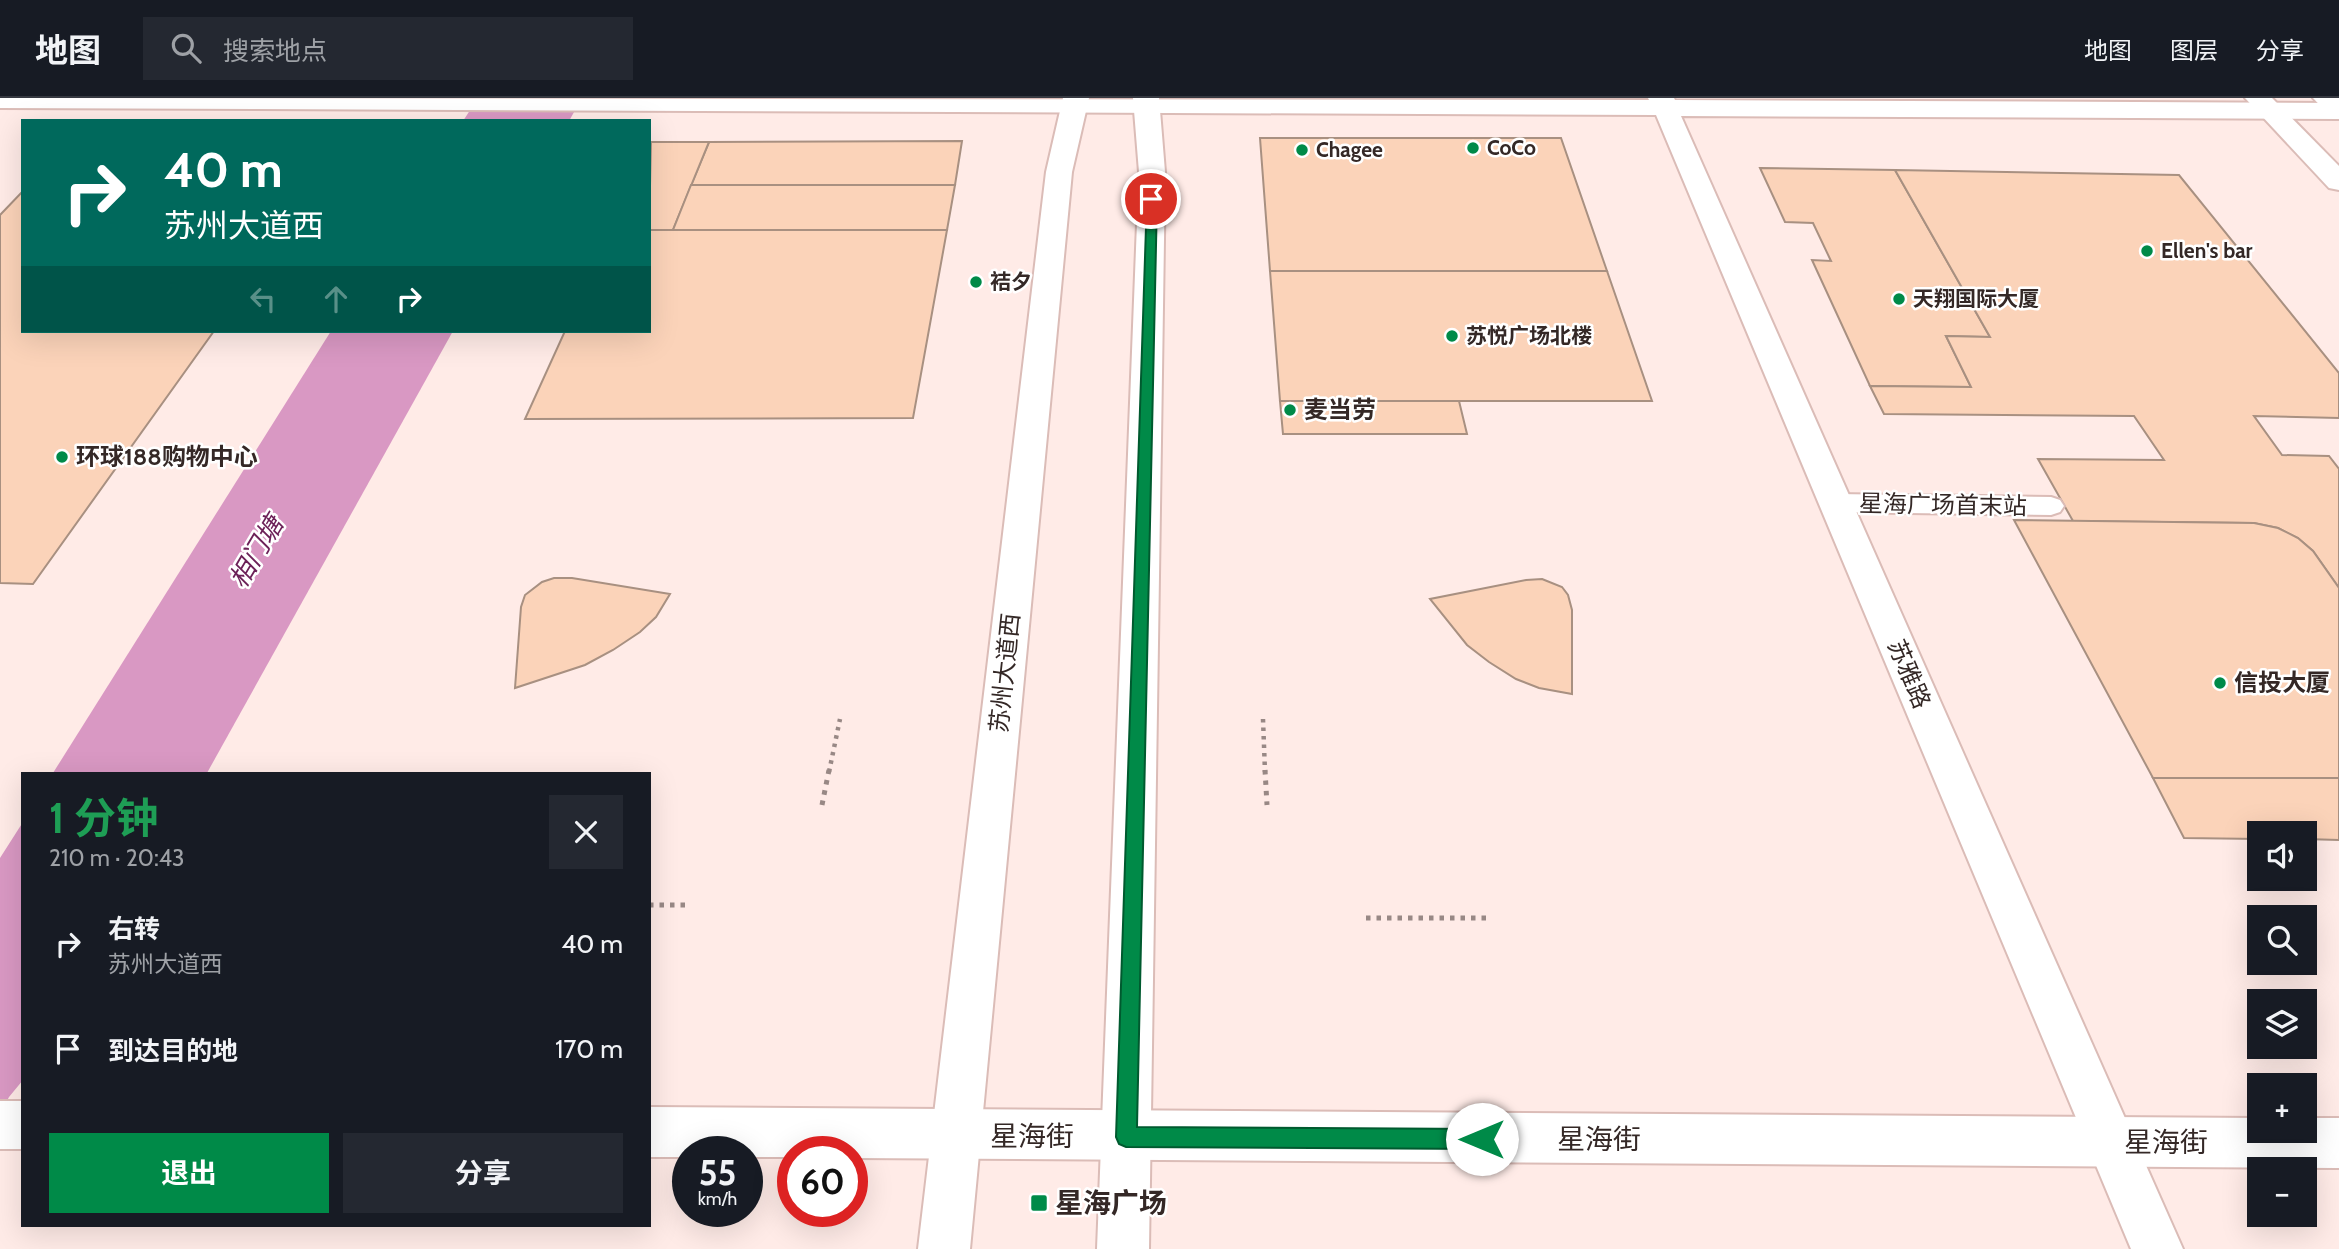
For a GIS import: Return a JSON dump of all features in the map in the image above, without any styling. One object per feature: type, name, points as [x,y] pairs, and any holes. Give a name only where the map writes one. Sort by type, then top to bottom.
[{"type":"street","points":[[2326,98],[2339,111]]},
{"type":"street","points":[[0,100],[2264,104],[2339,111]]},
{"type":"street","name":"苏州大道西","points":[[944,1249],[1059,172],[1075,102]]},
{"type":"street","points":[[1123,1249],[1152,172],[1146,102]]},
{"type":"street","name":"苏雅路","points":[[1663,103],[2157,1249]]},
{"type":"street","points":[[2264,104],[2339,182]]},
{"type":"street","points":[[0,1125],[21,1125]]},
{"type":"street","name":"星海街","points":[[651,1132],[2339,1143]]},
{"type":"lane","name":"星海广场首末站","points":[[1835,503],[2051,506]]},
{"type":"path","points":[[822,805],[840,719]]},
{"type":"path","points":[[1263,719],[1267,805]]},
{"type":"path","points":[[651,905],[691,905]]},
{"type":"path","points":[[1366,918],[1491,918]]},
{"type":"water","points":[[478,98],[582,98],[570,119],[464,119]]},
{"type":"water","name":"相门塘","points":[[330,333],[452,333],[208,772],[54,772]]},
{"type":"water","points":[[21,825],[21,1082],[0,1114],[0,858]]},
{"type":"building","points":[[1260,138],[1561,138],[1607,271],[1270,271]]},
{"type":"building","points":[[962,141],[955,185],[691,185],[709,142]]},
{"type":"building","points":[[651,142],[709,142],[673,230],[651,230]]},
{"type":"building","name":"天翔国际大厦","points":[[1760,168],[1895,170],[1990,337],[1946,336],[1971,387],[1870,386],[1812,260],[1831,261],[1813,223],[1785,222]]},
{"type":"building","points":[[1895,170],[2179,175],[2339,373],[2339,418],[2254,416],[2282,455],[2329,456],[2339,469],[2339,588],[2313,551],[2298,538],[2278,528],[2254,523],[2073,521],[2038,459],[2164,460],[2134,416],[1884,414],[1870,386],[1971,387],[1946,336],[1990,337]]},
{"type":"building","points":[[691,185],[955,185],[947,230],[673,230]]},
{"type":"building","name":"环球188购物中心","points":[[21,193],[21,333],[213,333],[33,584],[0,583],[0,215]]},
{"type":"building","points":[[651,230],[947,230],[913,418],[525,419],[564,333],[651,333]]},
{"type":"building","name":"苏悦广场北楼","points":[[1270,271],[1607,271],[1652,401],[1280,401]]},
{"type":"building","points":[[1280,401],[1459,401],[1467,434],[1283,434]]},
{"type":"building","name":"信投大厦","points":[[2014,520],[2254,523],[2278,528],[2298,538],[2313,551],[2339,588],[2339,778],[2153,778]]},
{"type":"building","points":[[554,578],[572,578],[670,594],[656,617],[640,632],[613,650],[585,665],[515,688],[521,607],[525,595],[542,582]]},
{"type":"building","points":[[1542,579],[1562,587],[1568,595],[1572,610],[1572,694],[1539,688],[1516,679],[1489,662],[1467,645],[1430,599]]},
{"type":"building","points":[[2153,778],[2339,778],[2339,840],[2317,839],[2317,821],[2247,821],[2247,839],[2184,838]]},
{"type":"place","name":"CoCo","points":[[1473,148]]},
{"type":"place","name":"Chagee","points":[[1302,150]]},
{"type":"place","name":"Ellen's bar","points":[[2147,251]]},
{"type":"place","name":"袺夕","points":[[976,282]]},
{"type":"place","name":"天翔国际大厦","points":[[1899,299]]},
{"type":"place","name":"苏悦广场北楼","points":[[1452,336]]},
{"type":"place","name":"麦当劳","points":[[1290,410]]},
{"type":"place","name":"环球188购物中心","points":[[62,457]]},
{"type":"place","name":"信投大厦","points":[[2220,683]]},
{"type":"place","name":"星海广场","points":[[1039,1203]]},
{"type":"route","points":[[1151,199],[1126,1137],[1482,1139]]}]
